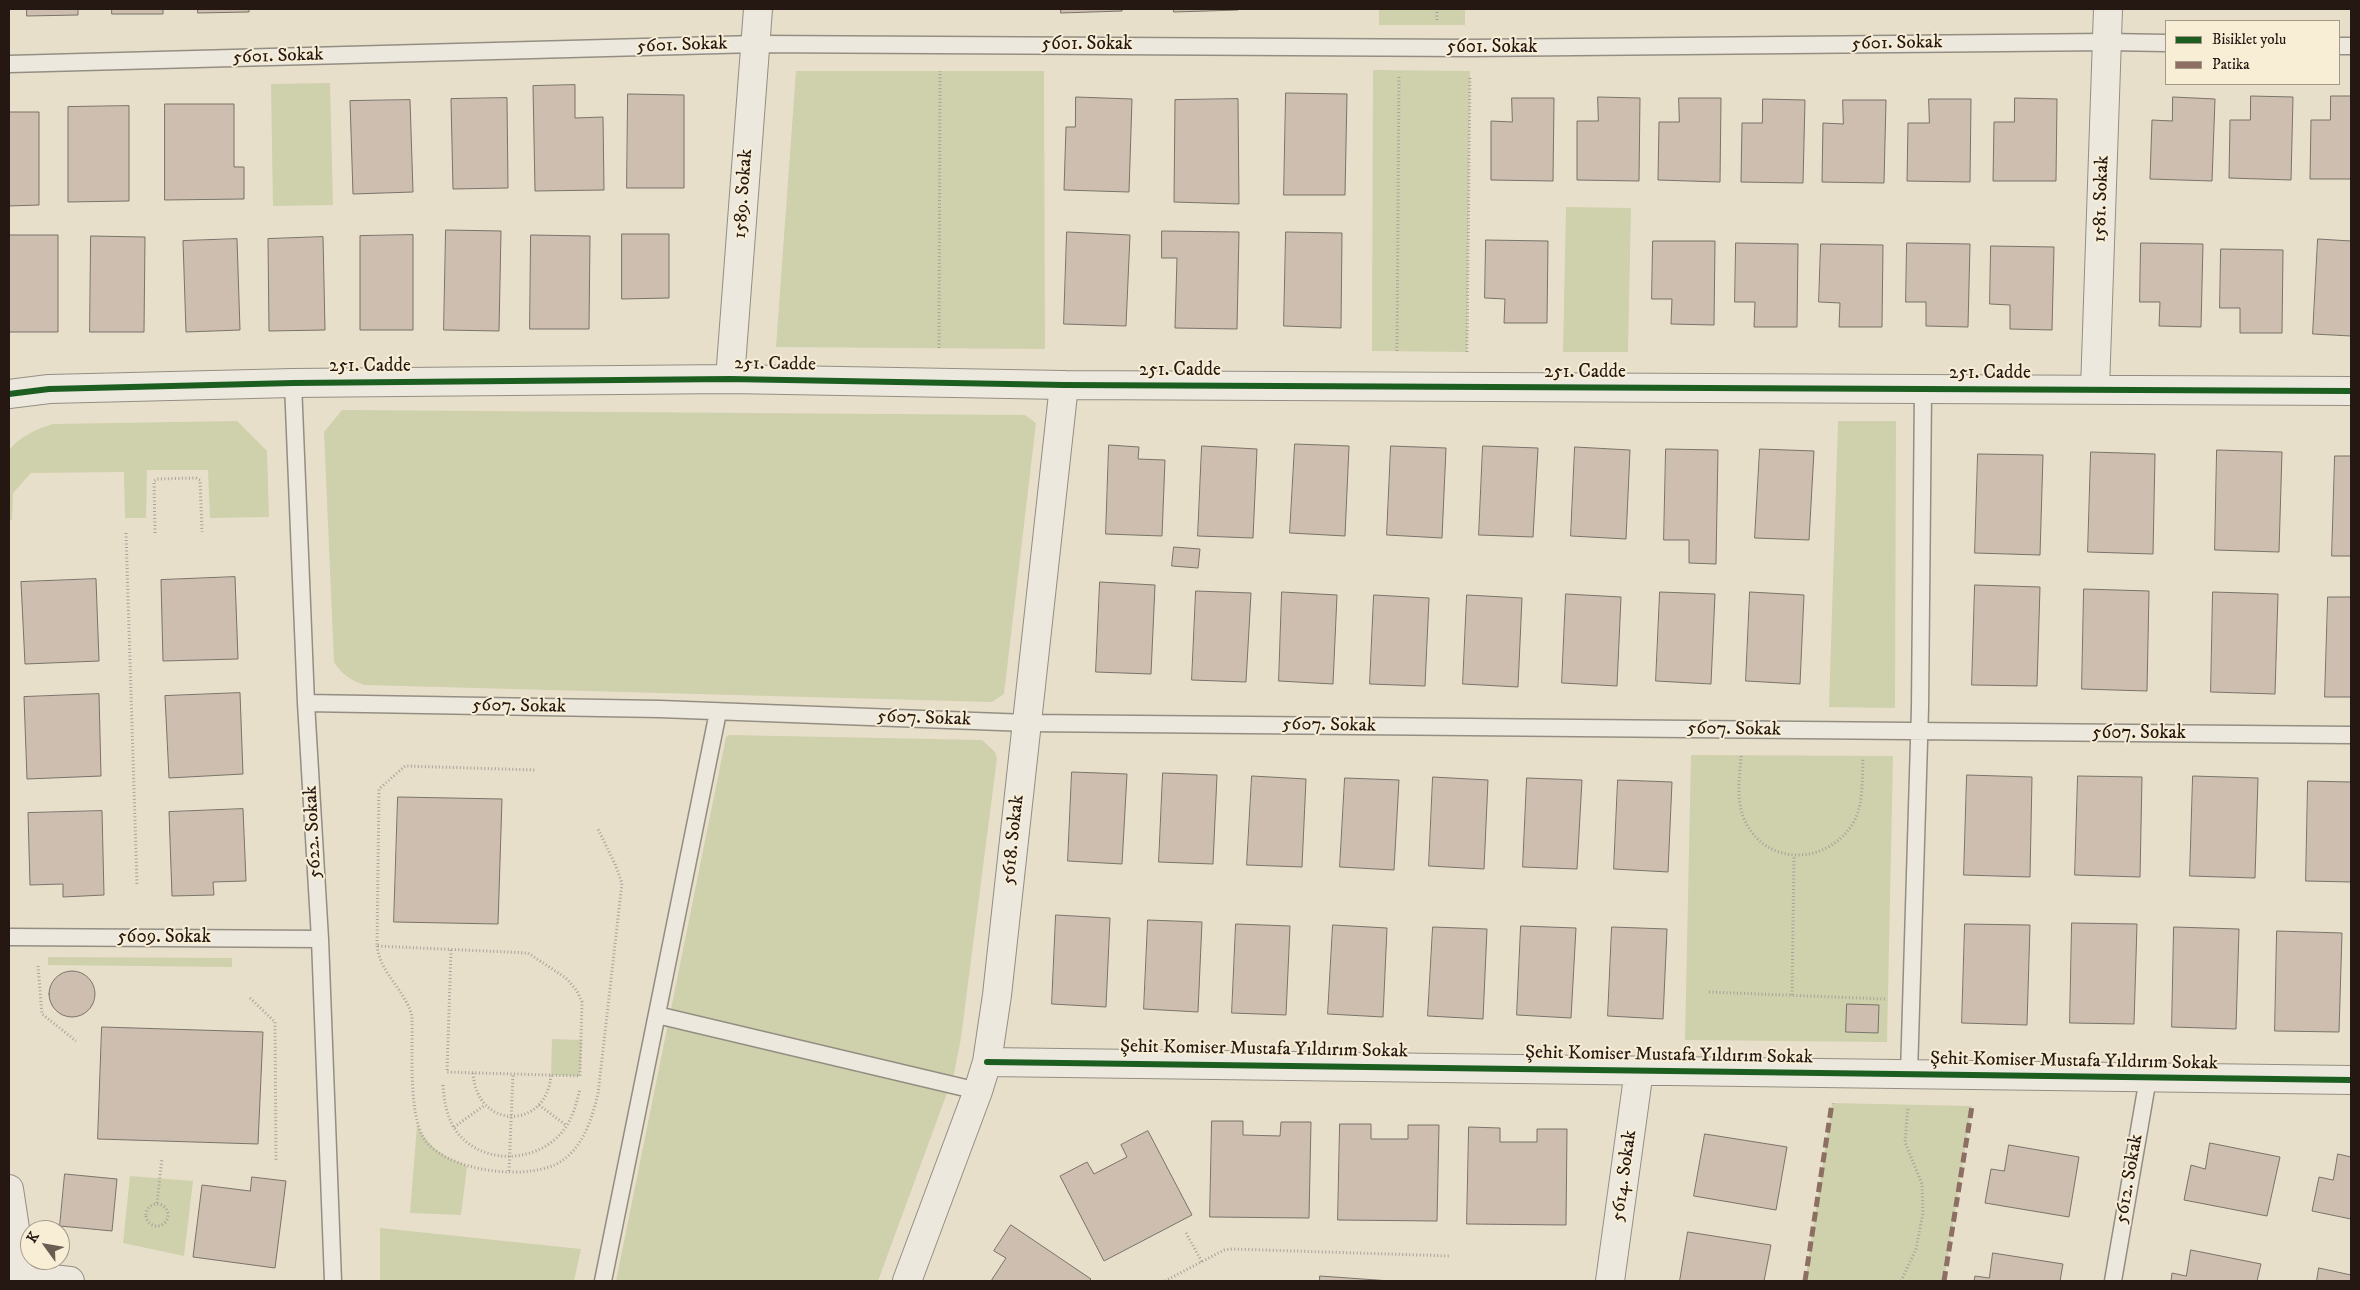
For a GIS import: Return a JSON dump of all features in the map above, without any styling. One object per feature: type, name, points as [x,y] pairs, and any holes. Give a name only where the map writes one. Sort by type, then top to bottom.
[{"type":"street","name":"1589. Sokak","points":[[730,379],[758,9]]},
{"type":"street","name":"1581. Sokak","points":[[2095,389],[2108,9]]},
{"type":"street","name":"251. Cadde","points":[[9,394],[49,389],[293,383],[730,379],[1064,385],[2351,391]]},
{"type":"street","name":"5618. Sokak","points":[[907,1281],[987,1062],[997,995],[1064,385]]},
{"type":"street","name":"Şehit Komiser Mustafa Yıldırım Sokak","points":[[987,1062],[2351,1080]]},
{"type":"street","name":"5614. Sokak","points":[[1610,1281],[1639,1070]]},
{"type":"street","points":[[9,1189],[15,1274],[70,1281]]},
{"type":"lane","name":"5601. Sokak","points":[[9,64],[756,44],[1470,48],[2165,43]]},
{"type":"lane","name":"5622. Sokak","points":[[293,383],[306,703],[320,939],[333,1281]]},
{"type":"lane","points":[[1909,1074],[1919,732],[1923,390]]},
{"type":"lane","name":"5607. Sokak","points":[[306,703],[718,712],[1027,723],[2351,735]]},
{"type":"lane","points":[[602,1281],[718,712]]},
{"type":"lane","name":"5609. Sokak","points":[[9,937],[320,939]]},
{"type":"lane","points":[[657,1015],[978,1091]]},
{"type":"lane","name":"5612. Sokak","points":[[2113,1281],[2148,1078]]},
{"type":"path","points":[[1467,352],[1470,48]]},
{"type":"path","points":[[1397,351],[1399,70]]},
{"type":"path","points":[[939,348],[940,71]]},
{"type":"path","points":[[155,533],[154,481],[157,479],[177,478],[196,478],[200,480],[202,532]]},
{"type":"path","points":[[126,533],[137,885]]},
{"type":"path","points":[[1741,755],[1739,796],[1742,816],[1752,833],[1767,846],[1785,854],[1806,856],[1824,850],[1841,839],[1853,823],[1860,804],[1863,756]]},
{"type":"path","points":[[536,770],[405,766],[379,789],[377,946],[380,962],[408,1003],[412,1016],[414,1107],[417,1125],[424,1139],[450,1159],[467,1166],[486,1170],[531,1171],[551,1167],[563,1160],[575,1149],[584,1136],[598,1094],[622,883],[598,829]]},
{"type":"path","points":[[1792,995],[1794,855]]},
{"type":"path","points":[[36,938],[42,1014],[76,1041]]},
{"type":"path","points":[[377,946],[528,953],[572,983],[577,991],[582,1007],[580,1076],[447,1072],[451,950]]},
{"type":"path","points":[[1708,992],[1888,999]]},
{"type":"path","points":[[250,998],[275,1022],[276,1162]]},
{"type":"path","points":[[473,1073],[474,1086],[479,1098],[485,1105],[499,1114],[511,1116],[524,1115],[539,1105],[550,1087],[551,1075]]},
{"type":"path","points":[[509,1171],[514,1074]]},
{"type":"path","points":[[443,1085],[445,1107],[454,1127],[469,1144],[488,1154],[510,1158],[532,1154],[552,1143],[567,1126],[576,1105],[580,1089]]},
{"type":"path","points":[[1901,1281],[1916,1249],[1923,1213],[1922,1184],[1905,1142],[1908,1104]]},
{"type":"path","points":[[454,1127],[485,1105]]},
{"type":"path","points":[[539,1105],[567,1126]]},
{"type":"path","points":[[158,1203],[162,1158]]},
{"type":"path","points":[[158,1203],[166,1208],[168,1214],[166,1222],[156,1226],[149,1223],[146,1213],[149,1206],[158,1203]]},
{"type":"path","points":[[1186,1233],[1202,1262]]},
{"type":"path","points":[[1165,1281],[1224,1250],[1232,1249],[1451,1256]]},
{"type":"green space","points":[[1379,9],[1465,9],[1465,25],[1379,25]]},
{"type":"green space","points":[[1373,70],[1470,71],[1467,352],[1372,351]]},
{"type":"green space","points":[[796,71],[1044,71],[1045,349],[776,347]]},
{"type":"green space","points":[[330,83],[333,205],[273,206],[271,84]]},
{"type":"green space","points":[[1566,207],[1631,208],[1628,352],[1563,352]]},
{"type":"green space","points":[[342,410],[1025,415],[1036,423],[1004,694],[992,702],[365,685],[347,676],[334,662],[324,432]]},
{"type":"green space","points":[[237,421],[267,451],[269,517],[210,518],[208,470],[147,470],[146,518],[125,518],[124,472],[31,473],[13,493],[12,520],[9,520],[9,450],[24,437],[35,431],[53,424]]},
{"type":"green space","points":[[1838,421],[1896,421],[1895,708],[1829,707]]},
{"type":"green space","points":[[729,735],[982,740],[995,752],[997,758],[961,1038],[954,1074],[878,1281],[616,1281],[726,737]]},
{"type":"green space","points":[[1691,755],[1893,756],[1887,1042],[1685,1040]]},
{"type":"green space","points":[[48,957],[232,958],[232,967],[48,965]]},
{"type":"green space","points":[[552,1039],[582,1040],[580,1076],[551,1075]]},
{"type":"green space","points":[[1832,1103],[1972,1106],[1944,1281],[1805,1281]]},
{"type":"green space","points":[[417,1125],[421,1133],[437,1150],[467,1166],[461,1215],[410,1213]]},
{"type":"green space","points":[[130,1176],[193,1181],[184,1256],[123,1243]]},
{"type":"green space","points":[[380,1228],[581,1249],[574,1281],[380,1281]]},
{"type":"building","points":[[27,9],[78,9],[78,15],[27,16]]},
{"type":"building","points":[[112,9],[163,9],[163,14],[112,14]]},
{"type":"building","points":[[198,9],[249,9],[249,12],[198,13]]},
{"type":"building","points":[[1061,9],[1122,9],[1122,11],[1061,13]]},
{"type":"building","points":[[1174,9],[1238,9],[1238,10],[1174,12]]},
{"type":"building","points":[[575,85],[575,118],[603,117],[604,190],[535,191],[533,86]]},
{"type":"building","points":[[1286,93],[1347,94],[1345,195],[1284,195]]},
{"type":"building","points":[[628,94],[684,95],[684,188],[627,188]]},
{"type":"building","points":[[2251,96],[2293,97],[2291,180],[2229,178],[2230,120],[2250,120]]},
{"type":"building","points":[[2331,96],[2351,96],[2351,179],[2310,179],[2311,120],[2330,120]]},
{"type":"building","points":[[1076,97],[1132,99],[1129,192],[1064,190],[1066,127],[1075,127]]},
{"type":"building","points":[[1598,97],[1640,98],[1639,181],[1577,180],[1577,121],[1598,121]]},
{"type":"building","points":[[2173,97],[2215,99],[2212,181],[2150,179],[2152,120],[2172,121]]},
{"type":"building","points":[[507,98],[508,188],[453,189],[451,99]]},
{"type":"building","points":[[1512,98],[1554,98],[1553,181],[1491,180],[1491,121],[1512,122]]},
{"type":"building","points":[[1679,98],[1721,98],[1720,182],[1658,180],[1659,122],[1679,122]]},
{"type":"building","points":[[2015,98],[2057,99],[2056,181],[1993,181],[1994,122],[2014,122]]},
{"type":"building","points":[[1238,99],[1239,204],[1174,202],[1175,100]]},
{"type":"building","points":[[1763,99],[1805,100],[1803,183],[1741,182],[1742,123],[1762,123]]},
{"type":"building","points":[[1929,99],[1971,99],[1970,182],[1907,181],[1908,123],[1929,123]]},
{"type":"building","points":[[410,100],[413,192],[353,194],[350,101]]},
{"type":"building","points":[[1843,100],[1886,100],[1884,183],[1822,182],[1823,123],[1843,124]]},
{"type":"building","points":[[165,104],[234,104],[234,167],[244,167],[244,199],[165,200]]},
{"type":"building","points":[[129,106],[129,201],[68,202],[68,107]]},
{"type":"building","points":[[9,112],[39,112],[39,205],[9,206]]},
{"type":"building","points":[[446,230],[501,231],[499,331],[444,330]]},
{"type":"building","points":[[1162,231],[1239,232],[1237,329],[1175,328],[1177,258],[1162,258]]},
{"type":"building","points":[[1067,232],[1130,235],[1126,326],[1064,324]]},
{"type":"building","points":[[1286,232],[1342,233],[1341,328],[1284,326]]},
{"type":"building","points":[[622,234],[669,234],[669,298],[622,299]]},
{"type":"building","points":[[9,235],[58,235],[58,332],[9,332]]},
{"type":"building","points":[[413,235],[413,330],[360,330],[360,236]]},
{"type":"building","points":[[531,235],[590,236],[589,329],[530,329]]},
{"type":"building","points":[[91,236],[145,237],[144,332],[90,332]]},
{"type":"building","points":[[323,237],[325,330],[269,331],[268,239]]},
{"type":"building","points":[[237,239],[240,330],[186,332],[183,241]]},
{"type":"building","points":[[2318,239],[2351,241],[2351,336],[2313,334]]},
{"type":"building","points":[[1486,240],[1548,241],[1547,323],[1504,323],[1505,299],[1485,298]]},
{"type":"building","points":[[1653,241],[1715,241],[1714,325],[1671,324],[1672,299],[1652,299]]},
{"type":"building","points":[[1736,243],[1798,244],[1797,327],[1754,327],[1755,302],[1735,302]]},
{"type":"building","points":[[1907,243],[1970,244],[1968,327],[1926,326],[1926,302],[1906,302]]},
{"type":"building","points":[[2141,243],[2203,244],[2201,327],[2159,326],[2160,302],[2140,302]]},
{"type":"building","points":[[1821,244],[1883,245],[1882,327],[1839,327],[1840,303],[1819,302]]},
{"type":"building","points":[[1991,246],[2054,247],[2052,330],[2010,329],[2010,305],[1990,304]]},
{"type":"building","points":[[2221,249],[2283,250],[2282,333],[2240,333],[2240,308],[2220,308]]},
{"type":"building","points":[[1295,444],[1349,446],[1345,536],[1290,533]]},
{"type":"building","points":[[1109,445],[1139,447],[1138,459],[1165,460],[1162,536],[1106,534]]},
{"type":"building","points":[[1202,446],[1257,449],[1253,538],[1198,536]]},
{"type":"building","points":[[1391,446],[1446,448],[1442,538],[1387,535]]},
{"type":"building","points":[[1483,446],[1538,448],[1533,537],[1479,535]]},
{"type":"building","points":[[1575,447],[1630,450],[1626,539],[1571,536]]},
{"type":"building","points":[[1666,449],[1718,450],[1716,564],[1689,563],[1689,540],[1664,540]]},
{"type":"building","points":[[1760,449],[1814,451],[1809,540],[1755,538]]},
{"type":"building","points":[[2217,450],[2282,452],[2279,552],[2215,550]]},
{"type":"building","points":[[2091,452],[2155,454],[2153,554],[2088,552]]},
{"type":"building","points":[[1978,454],[2043,455],[2040,555],[1975,553]]},
{"type":"building","points":[[2335,456],[2351,456],[2351,556],[2332,556]]},
{"type":"building","points":[[1174,547],[1200,549],[1198,568],[1172,566]]},
{"type":"building","points":[[235,577],[238,659],[163,661],[161,580]]},
{"type":"building","points":[[96,579],[99,661],[25,664],[21,582]]},
{"type":"building","points":[[1100,582],[1155,585],[1151,674],[1096,672]]},
{"type":"building","points":[[1975,585],[2040,587],[2037,686],[1972,685]]},
{"type":"building","points":[[2084,589],[2149,591],[2147,691],[2082,689]]},
{"type":"building","points":[[1196,591],[1251,593],[1246,682],[1192,680]]},
{"type":"building","points":[[1282,592],[1337,595],[1333,684],[1279,681]]},
{"type":"building","points":[[1660,592],[1715,594],[1711,684],[1656,681]]},
{"type":"building","points":[[1750,592],[1804,595],[1800,684],[1746,681]]},
{"type":"building","points":[[2213,592],[2278,594],[2275,694],[2211,692]]},
{"type":"building","points":[[1566,594],[1621,597],[1617,686],[1562,683]]},
{"type":"building","points":[[1374,595],[1429,598],[1425,686],[1370,684]]},
{"type":"building","points":[[1467,595],[1522,598],[1518,687],[1463,684]]},
{"type":"building","points":[[2328,597],[2351,597],[2351,697],[2325,697]]},
{"type":"building","points":[[240,693],[243,774],[169,778],[165,696]]},
{"type":"building","points":[[99,694],[101,776],[27,779],[24,697]]},
{"type":"building","points":[[1072,772],[1127,774],[1122,864],[1068,861]]},
{"type":"building","points":[[1163,773],[1217,775],[1213,864],[1159,862]]},
{"type":"building","points":[[1967,775],[2032,777],[2030,877],[1964,875]]},
{"type":"building","points":[[1252,776],[1306,779],[1302,867],[1247,865]]},
{"type":"building","points":[[2078,776],[2142,777],[2140,877],[2075,875]]},
{"type":"building","points":[[2193,776],[2258,778],[2255,878],[2190,876]]},
{"type":"building","points":[[1433,777],[1488,780],[1484,869],[1429,866]]},
{"type":"building","points":[[1345,778],[1399,780],[1394,870],[1340,867]]},
{"type":"building","points":[[1527,778],[1582,780],[1577,869],[1523,867]]},
{"type":"building","points":[[1618,780],[1672,782],[1668,872],[1614,869]]},
{"type":"building","points":[[2308,781],[2351,782],[2351,882],[2306,881]]},
{"type":"building","points":[[398,797],[502,799],[498,924],[394,922]]},
{"type":"building","points":[[243,809],[246,881],[213,882],[214,895],[172,896],[169,812]]},
{"type":"building","points":[[102,811],[104,895],[63,897],[63,884],[30,885],[28,813]]},
{"type":"building","points":[[1056,915],[1110,918],[1106,1007],[1052,1004]]},
{"type":"building","points":[[1148,920],[1202,922],[1198,1012],[1144,1009]]},
{"type":"building","points":[[2072,923],[2137,924],[2134,1024],[2070,1023]]},
{"type":"building","points":[[1236,924],[1290,926],[1286,1015],[1232,1013]]},
{"type":"building","points":[[1965,924],[2030,925],[2027,1025],[1962,1023]]},
{"type":"building","points":[[1333,925],[1387,928],[1383,1017],[1328,1014]]},
{"type":"building","points":[[1521,926],[1576,928],[1571,1018],[1517,1015]]},
{"type":"building","points":[[1433,927],[1487,929],[1483,1019],[1428,1016]]},
{"type":"building","points":[[1612,927],[1667,929],[1663,1019],[1608,1016]]},
{"type":"building","points":[[2174,927],[2239,929],[2236,1029],[2172,1027]]},
{"type":"building","points":[[2277,931],[2342,933],[2339,1032],[2275,1031]]},
{"type":"building","points":[[72,971],[85,975],[91,981],[95,994],[91,1007],[85,1013],[72,1017],[59,1013],[53,1007],[49,994],[53,981],[59,975]]},
{"type":"building","points":[[1847,1004],[1879,1005],[1878,1033],[1846,1032]]},
{"type":"building","points":[[102,1027],[263,1032],[258,1144],[98,1139]]},
{"type":"building","points":[[1212,1121],[1243,1121],[1243,1135],[1280,1136],[1281,1122],[1311,1122],[1309,1218],[1210,1217]]},
{"type":"building","points":[[1340,1124],[1371,1124],[1371,1139],[1408,1139],[1408,1125],[1439,1125],[1437,1221],[1338,1220]]},
{"type":"building","points":[[1469,1127],[1500,1128],[1500,1142],[1537,1142],[1537,1129],[1567,1129],[1566,1225],[1467,1224]]},
{"type":"building","points":[[1148,1131],[1192,1215],[1104,1261],[1060,1176],[1087,1162],[1094,1174],[1127,1157],[1121,1145]]},
{"type":"building","points":[[1705,1134],[1787,1147],[1776,1210],[1694,1196]]},
{"type":"building","points":[[2210,1143],[2280,1157],[2267,1216],[2184,1200],[2191,1165],[2205,1169]]},
{"type":"building","points":[[2009,1145],[2079,1157],[2069,1217],[1985,1203],[1991,1169],[2004,1171]]},
{"type":"building","points":[[2338,1154],[2351,1157],[2351,1219],[2312,1211],[2319,1177],[2333,1180]]},
{"type":"building","points":[[65,1174],[117,1179],[112,1231],[70,1227],[70,1220],[61,1220]]},
{"type":"building","points":[[252,1177],[286,1181],[275,1268],[193,1257],[202,1185],[250,1191]]},
{"type":"building","points":[[1011,1225],[1091,1279],[1089,1281],[991,1281],[1006,1258],[994,1251]]},
{"type":"building","points":[[1688,1232],[1771,1245],[1764,1281],[1680,1281]]},
{"type":"building","points":[[2191,1250],[2261,1264],[2257,1281],[2171,1281],[2172,1273],[2186,1276]]},
{"type":"building","points":[[1993,1253],[2063,1264],[2060,1281],[1974,1281],[1975,1276],[1989,1278]]},
{"type":"building","points":[[2319,1268],[2351,1275],[2351,1281],[2317,1281]]},
{"type":"building","points":[[1320,1276],[1391,1281],[1320,1281]]},
{"type":"marked path","points":[[1805,1281],[1832,1103]]},
{"type":"marked path","points":[[1944,1281],[1972,1106]]},
{"type":"cycle path","points":[[9,394],[49,389],[293,383],[730,379],[1064,385],[2351,391]]},
{"type":"cycle path","points":[[987,1062],[2351,1080]]}]
